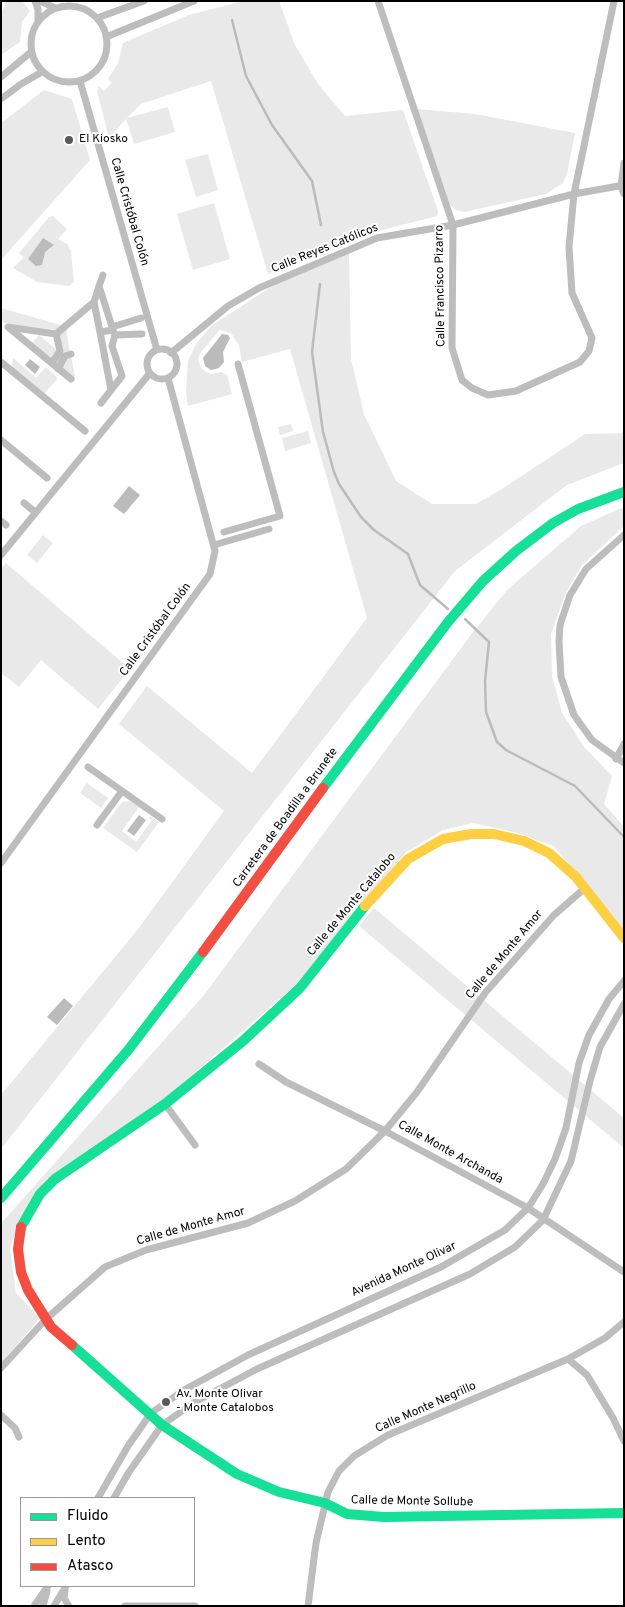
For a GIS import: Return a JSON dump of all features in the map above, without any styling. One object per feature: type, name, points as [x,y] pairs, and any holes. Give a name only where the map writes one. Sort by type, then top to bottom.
[{"type":"street","points":[[35,1],[38,9],[38,21],[30,42],[31,52],[42,72],[60,82],[80,81],[90,76],[104,59],[106,37],[97,18],[78,7],[55,8],[40,1]]},
{"type":"street","points":[[97,18],[144,1]]},
{"type":"street","points":[[106,37],[123,28],[194,1]]},
{"type":"street","name":"Calle Francisco Pizarro","points":[[378,1],[453,225],[452,348],[462,380],[472,388],[488,395],[516,391],[580,362],[589,351],[592,338],[572,293],[569,264],[574,194],[614,1]]},
{"type":"street","points":[[38,21],[55,8]]},
{"type":"street","points":[[1,77],[31,52]]},
{"type":"street","points":[[1,99],[21,84],[42,72]]},
{"type":"street","name":"Calle Cristóbal Colón","points":[[80,81],[84,104],[158,350]]},
{"type":"street","points":[[624,163],[622,185],[624,194]]},
{"type":"street","name":"Calle Reyes Católicos","points":[[171,353],[228,306],[279,278],[378,238],[453,225],[574,194],[622,185]]},
{"type":"street","points":[[103,275],[94,302],[111,390]]},
{"type":"street","points":[[99,286],[114,331],[112,346],[122,376],[101,403]]},
{"type":"street","points":[[71,379],[8,327],[56,334],[94,302]]},
{"type":"street","points":[[114,331],[141,318]]},
{"type":"street","points":[[100,332],[114,331],[142,334]]},
{"type":"street","points":[[52,363],[60,351],[56,334]]},
{"type":"street","points":[[158,350],[171,353],[176,366],[168,378],[158,379],[150,373],[148,360],[158,350]]},
{"type":"street","points":[[58,369],[65,356],[71,354]]},
{"type":"street","points":[[1,362],[85,431]]},
{"type":"street","points":[[224,532],[280,516],[238,364]]},
{"type":"street","points":[[1,555],[150,373]]},
{"type":"street","name":"Calle Cristóbal Colón","points":[[1,863],[210,574],[215,551],[214,546],[168,378]]},
{"type":"street","points":[[1,440],[47,478]]},
{"type":"street","name":"Carretera de Boadilla a Brunete","points":[[1,1198],[130,1049],[365,731],[448,622],[483,582],[516,551],[553,523],[578,509],[624,492]]},
{"type":"street","points":[[24,503],[35,512]]},
{"type":"street","points":[[214,546],[269,529]]},
{"type":"street","points":[[624,535],[586,569],[578,582],[570,596],[560,625],[559,642],[561,677],[574,715],[592,740],[624,763]]},
{"type":"street","points":[[616,758],[624,744]]},
{"type":"street","points":[[88,767],[162,819]]},
{"type":"street","points":[[97,825],[122,791]]},
{"type":"street","name":"Calle de Monte Catalobo","points":[[162,1425],[151,1413],[52,1327],[28,1290],[21,1272],[18,1249],[20,1230],[40,1194],[55,1179],[165,1104],[243,1042],[300,988],[360,912],[408,859],[443,839],[471,834],[494,834],[524,842],[549,853],[585,888],[624,938]]},
{"type":"street","name":"Calle de Monte Amor","points":[[1,1368],[46,1319],[105,1267],[146,1250],[248,1223],[295,1201],[346,1168],[385,1131],[417,1092],[485,994],[554,915],[585,888]]},
{"type":"street","name":"Avenida Monte Olivar","points":[[99,1497],[128,1446],[151,1413],[184,1390],[248,1356],[441,1267],[506,1230],[528,1208],[543,1184],[566,1128],[579,1063],[589,1035],[610,999],[624,981]]},
{"type":"street","points":[[115,1497],[129,1472],[162,1425],[195,1402],[257,1369],[470,1274],[515,1246],[543,1220],[572,1161],[590,1081],[600,1048],[624,1004]]},
{"type":"street","name":"Calle Monte Archanda","points":[[259,1064],[286,1082],[385,1131],[528,1208],[543,1220],[624,1272]]},
{"type":"street","points":[[165,1104],[195,1145]]},
{"type":"street","name":"Calle Monte Negrillo","points":[[308,1606],[316,1543],[328,1492],[339,1471],[354,1456],[388,1436],[568,1359],[605,1338],[624,1322]]},
{"type":"street","points":[[568,1359],[588,1375],[613,1418],[624,1442]]},
{"type":"street","points":[[1,1415],[16,1428],[19,1438]]},
{"type":"street","name":"Calle de Monte Sollube","points":[[162,1425],[238,1474],[279,1492],[325,1503],[347,1514],[384,1517],[624,1513]]},
{"type":"street","points":[[34,1606],[47,1587]]},
{"type":"street","points":[[44,1606],[48,1587]]},
{"type":"street","points":[[54,1606],[65,1587]]},
{"type":"street","points":[[65,1587],[64,1598],[69,1606]]},
{"type":"street","points":[[125,1606],[195,1606]]},
{"type":"shaded area","points":[[6,1],[22,1],[30,11],[22,22],[20,42],[1,55],[1,16]]},
{"type":"shaded area","points":[[243,1],[279,1],[295,45],[318,84],[345,116],[403,110],[438,211],[437,216],[355,237],[268,274],[211,81],[141,104],[127,118],[168,107],[175,132],[134,144],[126,119],[109,138],[97,91],[99,86],[104,91],[112,83],[108,79],[118,63],[123,43],[189,15]]},
{"type":"shaded area","points":[[44,90],[72,99],[90,160],[1,260],[1,123]]},
{"type":"shaded area","points":[[417,109],[475,114],[575,133],[567,174],[563,183],[546,194],[464,212],[456,210],[450,205]]},
{"type":"shaded area","points":[[208,154],[218,190],[196,197],[185,160]]},
{"type":"shaded area","points":[[214,203],[230,259],[193,270],[177,214]]},
{"type":"shaded area","points":[[53,216],[67,229],[58,239],[67,244],[71,251],[74,282],[69,286],[37,282],[13,268],[24,257],[19,253],[49,217]]},
{"type":"shaded area","points":[[43,238],[54,245],[45,252],[42,265],[36,266],[28,259]]},
{"type":"shaded area","points":[[349,253],[351,359],[364,414],[396,481],[432,504],[476,504],[585,434],[624,433],[624,463],[567,485],[455,571],[1,1149],[1,1095],[139,928],[224,811],[119,724],[147,686],[252,773],[367,618],[290,349],[242,362],[239,345],[231,333],[220,330],[200,353],[198,360],[201,368],[206,372],[212,374],[221,372],[227,375],[232,394],[188,406],[186,392],[188,361],[196,344],[211,326],[271,287],[311,267]]},
{"type":"shaded area","points":[[1,308],[64,326],[57,330],[5,323],[1,319]]},
{"type":"shaded area","points":[[66,329],[70,353],[58,367],[55,364],[58,336]]},
{"type":"shaded area","points":[[222,334],[228,335],[230,338],[223,352],[224,362],[219,368],[211,370],[205,366],[203,358]]},
{"type":"shaded area","points":[[39,335],[58,351],[50,360],[31,344]]},
{"type":"shaded area","points":[[71,356],[75,376],[73,379],[60,368],[66,357]]},
{"type":"shaded area","points":[[13,358],[36,378],[46,367],[58,378],[44,394],[14,370],[12,366]]},
{"type":"shaded area","points":[[30,359],[40,367],[35,374],[25,365]]},
{"type":"shaded area","points":[[291,424],[293,431],[280,435],[278,427]]},
{"type":"shaded area","points":[[308,431],[311,443],[285,451],[282,438]]},
{"type":"shaded area","points":[[129,486],[140,495],[124,514],[113,506]]},
{"type":"shaded area","points":[[624,507],[624,526],[582,565],[566,592],[551,634],[552,676],[562,713],[585,748],[612,776],[604,804],[624,827],[624,930],[554,846],[514,832],[473,823],[443,830],[406,852],[298,983],[162,1101],[38,1191],[19,1220],[10,1249],[16,1293],[40,1318],[1,1363],[1,1224],[204,995],[470,636],[507,590],[581,526]]},
{"type":"shaded area","points":[[43,535],[53,543],[37,563],[27,555]]},
{"type":"shaded area","points":[[6,563],[130,669],[98,709],[41,660],[19,687],[1,673],[1,569]]},
{"type":"shaded area","points":[[87,783],[108,798],[101,808],[80,793]]},
{"type":"shaded area","points":[[130,801],[139,807],[122,831],[136,842],[152,820],[149,818],[150,816],[159,822],[137,852],[103,828],[122,802]]},
{"type":"shaded area","points":[[139,815],[146,820],[134,836],[127,831]]},
{"type":"shaded area","points":[[374,908],[624,1118],[624,1148],[359,926]]},
{"type":"shaded area","points":[[64,998],[73,1006],[57,1025],[47,1017]]},
{"type":"waterway","points":[[232,20],[246,76],[272,125],[312,181],[321,225]]},
{"type":"waterway","points":[[320,284],[312,352],[323,432],[334,472],[339,484],[361,517],[374,530],[408,554],[420,585],[448,609]]},
{"type":"waterway","points":[[465,619],[489,642],[485,681],[486,712],[497,742],[506,750],[575,786],[624,837]]},
{"type":"traffic: fast","points":[[323,788],[448,622],[483,581],[516,551],[553,523],[578,509],[624,492]]},
{"type":"traffic: fast","points":[[21,1227],[40,1194],[55,1179],[165,1104],[243,1041],[300,988],[365,906]]},
{"type":"traffic: fast","points":[[1,1198],[129,1049],[203,952]]},
{"type":"traffic: fast","points":[[72,1345],[162,1425],[237,1474],[279,1492],[325,1503],[347,1514],[384,1517],[624,1513]]},
{"type":"traffic: slow","points":[[365,906],[408,859],[443,839],[471,834],[494,834],[524,841],[549,853],[576,877],[624,938]]},
{"type":"traffic: jam","points":[[203,952],[323,788]]},
{"type":"traffic: jam","points":[[21,1227],[18,1249],[21,1272],[28,1290],[51,1327],[72,1345]]},
{"type":"place","name":"El Kiosko","points":[[69,140]]},
{"type":"place","name":"Av. Monte Olivar - Monte Catalobos","points":[[166,1402]]}]
